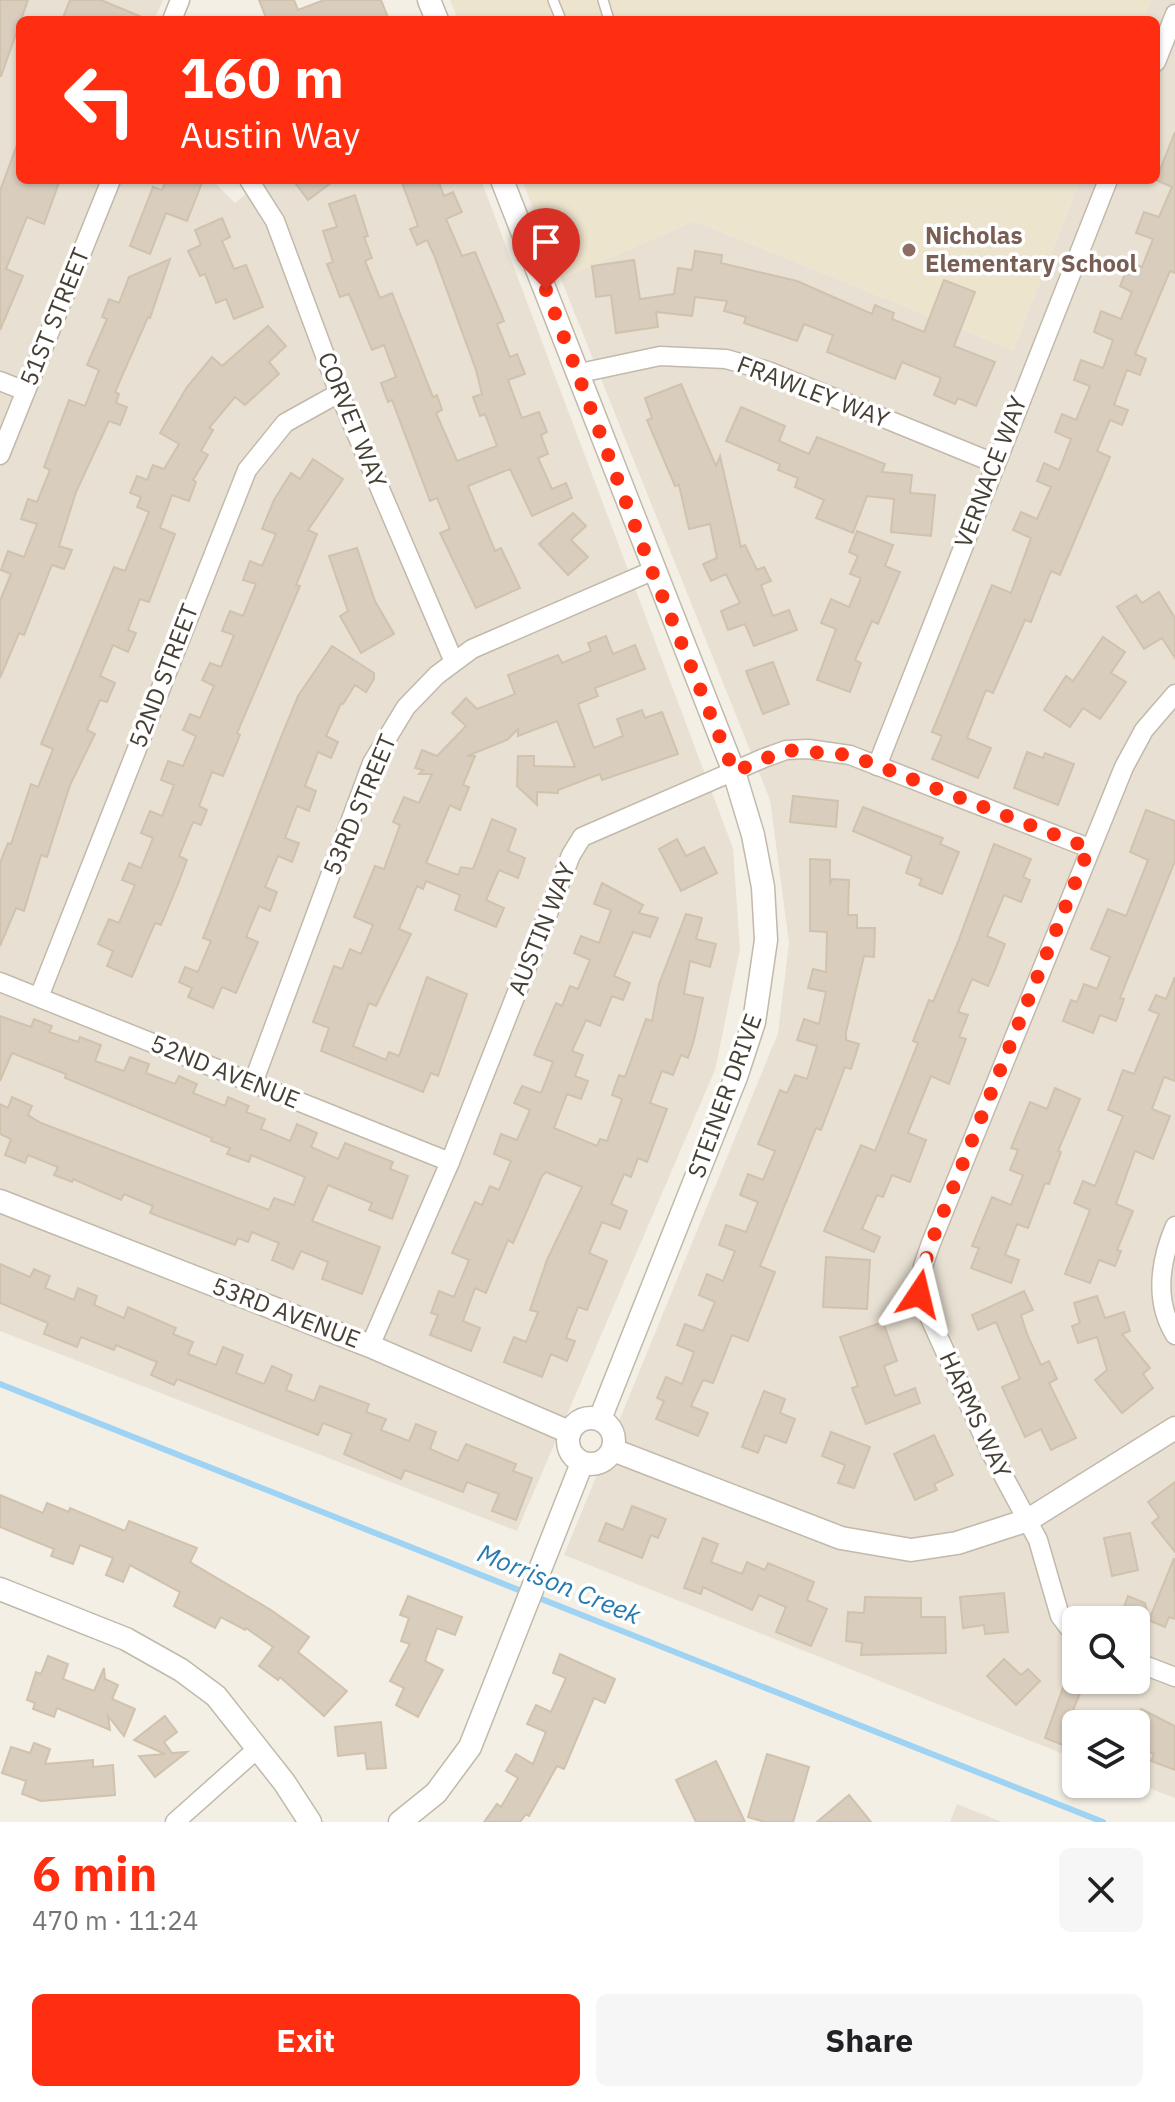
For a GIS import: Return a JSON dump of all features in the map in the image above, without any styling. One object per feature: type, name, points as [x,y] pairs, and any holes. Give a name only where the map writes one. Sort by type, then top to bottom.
[{"type":"street","points":[[1163,63],[1175,14]]},
{"type":"street","name":"51ST STREET","points":[[0,455],[109,184]]},
{"type":"street","name":"CORVET WAY","points":[[252,184],[275,221],[339,393],[454,662]]},
{"type":"street","name":"STEINER DRIVE","points":[[504,184],[580,373],[652,571],[734,772],[763,887],[766,940],[754,1022],[736,1077],[600,1419]]},
{"type":"street","name":"VERNACE WAY","points":[[877,766],[1106,184]]},
{"type":"street","name":"FRAWLEY WAY","points":[[580,373],[660,356],[704,356],[736,362],[768,371],[994,463]]},
{"type":"street","points":[[0,381],[25,391]]},
{"type":"street","name":"52ND STREET","points":[[39,997],[247,470],[285,423],[339,393]]},
{"type":"street","name":"53RD STREET","points":[[253,1083],[372,763],[406,707],[454,662],[512,630],[652,571]]},
{"type":"street","name":"HARMS WAY","points":[[1062,1619],[1038,1540],[990,1451],[919,1294],[919,1284],[931,1243],[1089,848],[1133,748],[1175,694]]},
{"type":"street","name":"AUSTIN WAY","points":[[370,1346],[450,1162],[571,855],[582,837],[786,750],[797,750],[829,751],[877,766],[1089,848]]},
{"type":"street","name":"52ND AVENUE","points":[[0,982],[450,1162]]},
{"type":"street","name":"53RD AVENUE","points":[[0,1201],[370,1346],[569,1432]]},
{"type":"street","points":[[1175,1226],[1165,1254],[1161,1298],[1165,1319],[1175,1335]]},
{"type":"street","points":[[587,1418],[600,1419],[609,1426],[614,1438],[613,1450],[600,1462],[582,1463],[572,1456],[567,1444],[569,1432],[576,1422],[587,1418]]},
{"type":"street","points":[[613,1450],[819,1531],[864,1544],[911,1550],[934,1548],[1028,1520],[1175,1428]]},
{"type":"street","points":[[400,1822],[429,1800],[459,1765],[480,1724],[582,1463]]},
{"type":"street","points":[[0,1589],[126,1639],[172,1664],[216,1696],[310,1822]]},
{"type":"street","points":[[1150,1667],[1175,1677]]},
{"type":"street","points":[[175,1822],[257,1749]]},
{"type":"shaded area","points":[[0,0],[163,0],[156,16],[16,16],[16,184],[216,184],[235,203],[257,184],[483,184],[733,848],[740,949],[715,1070],[517,1531],[0,1331]]},
{"type":"shaded area","points":[[450,0],[1151,0],[1145,16],[456,16]]},
{"type":"shaded area","points":[[1151,0],[1175,0],[1175,1798],[1150,1788],[1150,1710],[1062,1710],[1062,1753],[564,1555],[778,1033],[789,943],[770,800],[561,279],[694,221],[1013,350],[1078,184],[1160,184],[1160,16],[1145,16]]},
{"type":"shaded area","name":"Nicholas Elementary School","points":[[524,184],[1078,184],[1013,350],[694,221],[561,279]]},
{"type":"shaded area","points":[[957,1804],[1002,1822],[950,1822]]},
{"type":"building","points":[[0,0],[28,0],[22,16],[16,16],[16,34],[0,76]]},
{"type":"building","points":[[70,0],[101,0],[139,16],[64,16]]},
{"type":"building","points":[[259,0],[294,0],[298,10],[324,0],[381,0],[387,16],[265,16]]},
{"type":"building","points":[[1175,132],[1175,273],[1170,271],[1135,354],[1146,359],[1140,375],[1127,370],[1114,405],[1128,410],[1122,425],[1110,420],[1097,451],[1110,457],[1060,575],[1051,571],[1031,622],[1025,620],[993,693],[986,690],[967,738],[991,748],[978,778],[932,759],[942,736],[932,732],[992,585],[1011,593],[1031,538],[1013,530],[1021,512],[1037,519],[1051,487],[1037,481],[1044,463],[1059,470],[1071,439],[1055,432],[1062,414],[1076,420],[1090,386],[1074,380],[1081,360],[1103,368],[1113,340],[1094,332],[1101,311],[1121,319],[1132,292],[1120,286],[1130,262],[1142,267],[1153,239],[1136,233],[1144,212],[1159,217],[1172,187],[1160,182],[1160,170]]},
{"type":"building","points":[[16,147],[16,184],[59,184],[44,224],[27,217],[6,269],[23,276],[0,330],[0,191]]},
{"type":"building","points":[[164,184],[201,184],[187,221],[166,213],[150,254],[130,246],[153,187],[162,190]]},
{"type":"building","points":[[296,184],[330,184],[308,200]]},
{"type":"building","points":[[402,184],[440,184],[444,196],[453,192],[462,212],[446,219],[462,256],[475,252],[504,321],[497,324],[510,357],[517,354],[525,374],[508,380],[522,418],[539,412],[547,432],[541,435],[548,454],[538,458],[552,489],[566,483],[572,498],[532,516],[510,469],[468,486],[495,551],[501,548],[520,588],[476,608],[440,533],[450,529],[437,498],[430,501],[392,400],[388,402],[381,383],[396,377],[384,345],[372,350],[349,294],[340,297],[327,264],[333,262],[323,231],[337,227],[329,204],[355,195],[372,258],[365,261],[380,298],[392,293],[433,397],[437,395],[442,410],[436,413],[457,461],[497,446],[485,414],[480,416],[473,397],[482,394],[476,370],[434,255],[427,240],[417,245],[410,229],[418,226]]},
{"type":"building","points":[[222,218],[230,237],[222,241],[234,269],[246,265],[263,307],[234,319],[226,299],[216,303],[205,274],[200,276],[188,251],[201,245],[195,230]]},
{"type":"building","points":[[695,251],[722,255],[721,263],[797,281],[872,314],[875,305],[894,313],[892,319],[924,332],[944,280],[975,292],[954,346],[995,362],[976,406],[958,398],[955,404],[934,395],[941,378],[902,362],[895,379],[827,352],[833,335],[804,324],[797,341],[744,323],[746,317],[724,311],[727,301],[695,297],[692,316],[656,312],[658,327],[616,333],[611,295],[596,297],[592,266],[634,260],[640,299],[674,294],[678,268],[692,270]]},
{"type":"building","points":[[170,259],[150,318],[115,392],[119,394],[116,403],[127,407],[120,425],[109,421],[76,492],[59,546],[72,550],[64,569],[52,565],[24,635],[19,633],[0,678],[0,601],[11,574],[1,570],[8,551],[24,557],[37,524],[21,519],[28,499],[37,502],[50,470],[44,467],[69,400],[85,406],[99,370],[87,365],[107,319],[102,317],[109,299],[119,303],[129,277]]},
{"type":"building","points":[[268,326],[286,346],[269,362],[279,374],[245,405],[235,397],[209,428],[213,430],[201,451],[208,455],[193,480],[196,482],[189,501],[172,495],[160,528],[175,534],[149,602],[140,599],[128,630],[136,633],[128,652],[113,645],[100,676],[115,683],[107,702],[100,700],[87,730],[95,734],[70,785],[47,857],[41,855],[24,911],[16,908],[0,946],[0,863],[8,843],[11,844],[31,784],[38,787],[53,749],[41,744],[114,567],[125,571],[149,512],[137,507],[141,497],[130,493],[137,476],[147,480],[153,465],[164,469],[179,444],[160,433],[187,387],[212,357],[222,366]]},
{"type":"building","points":[[681,384],[716,466],[720,456],[741,547],[745,545],[757,570],[764,567],[771,581],[761,585],[773,616],[789,610],[797,630],[754,646],[745,624],[728,630],[721,611],[740,603],[726,574],[711,581],[703,564],[717,558],[710,524],[689,529],[679,485],[675,486],[647,420],[652,418],[645,398]]},
{"type":"building","points":[[741,407],[785,426],[779,441],[809,454],[817,437],[885,464],[882,472],[912,475],[910,493],[935,495],[931,536],[891,532],[894,499],[867,496],[853,533],[816,518],[824,500],[795,487],[798,478],[778,470],[780,464],[726,441]]},
{"type":"building","points":[[313,459],[343,479],[308,530],[317,534],[296,585],[300,586],[237,733],[240,735],[223,776],[212,772],[199,806],[207,810],[201,825],[193,822],[179,856],[187,860],[178,884],[161,925],[155,923],[132,977],[107,966],[113,951],[98,944],[109,919],[119,923],[135,885],[122,880],[129,863],[141,868],[153,838],[141,833],[150,811],[162,816],[174,785],[161,780],[168,761],[183,766],[196,736],[183,730],[190,714],[200,718],[214,686],[202,680],[210,663],[221,667],[234,635],[222,631],[230,611],[243,616],[256,584],[243,580],[250,561],[262,566],[276,534],[262,529],[274,500],[291,473],[300,479]]},
{"type":"building","points":[[573,513],[586,526],[571,540],[588,557],[568,575],[539,544]]},
{"type":"building","points":[[857,531],[893,545],[885,566],[900,572],[878,624],[872,621],[855,660],[861,663],[850,692],[817,680],[836,629],[821,623],[831,599],[849,607],[861,578],[850,574],[858,556],[849,552]]},
{"type":"building","points":[[357,548],[375,601],[394,634],[361,653],[340,616],[348,611],[329,556]]},
{"type":"building","points":[[1159,592],[1175,618],[1175,658],[1162,638],[1144,649],[1117,607],[1136,595],[1142,603]]},
{"type":"building","points":[[606,636],[613,654],[635,645],[645,669],[595,688],[598,696],[578,704],[594,748],[623,736],[617,719],[642,710],[645,718],[662,712],[678,754],[602,780],[600,774],[558,790],[558,793],[537,792],[537,805],[517,786],[518,756],[534,756],[534,766],[575,767],[557,721],[518,736],[518,729],[507,740],[467,756],[475,756],[463,785],[469,787],[460,810],[450,805],[426,863],[458,875],[461,867],[473,869],[492,819],[516,829],[508,851],[525,858],[518,878],[499,870],[486,900],[504,908],[496,927],[455,910],[460,895],[426,881],[423,889],[417,886],[399,929],[411,934],[376,1006],[369,1003],[353,1046],[386,1060],[389,1052],[399,1056],[427,977],[467,994],[438,1076],[431,1073],[423,1092],[321,1051],[329,1028],[313,1022],[334,966],[342,969],[350,949],[361,954],[373,925],[354,917],[375,866],[384,869],[400,825],[393,822],[404,797],[419,803],[432,774],[419,774],[423,770],[415,768],[422,750],[437,756],[466,726],[452,713],[466,698],[477,709],[515,694],[508,675],[558,655],[562,663],[591,651],[588,643]]},
{"type":"building","points":[[1103,637],[1125,652],[1111,673],[1126,682],[1100,719],[1083,708],[1070,727],[1044,710],[1066,676],[1073,681]]},
{"type":"building","points":[[332,646],[374,673],[374,679],[366,692],[355,685],[341,703],[326,736],[338,742],[331,758],[318,752],[305,786],[316,791],[309,811],[297,806],[285,838],[299,843],[292,862],[278,856],[265,887],[277,892],[270,911],[259,906],[246,937],[258,942],[236,993],[222,987],[213,1008],[188,997],[192,988],[179,982],[185,967],[198,972],[211,941],[203,938],[281,737],[298,696]]},
{"type":"building","points":[[773,662],[789,704],[763,714],[746,671]]},
{"type":"building","points":[[1027,752],[1043,758],[1045,753],[1074,764],[1058,805],[1014,788]]},
{"type":"building","points":[[793,796],[838,801],[836,827],[790,822]]},
{"type":"building","points":[[863,807],[943,838],[940,844],[959,852],[942,894],[919,885],[922,879],[906,873],[912,856],[853,831]]},
{"type":"building","points":[[1146,810],[1175,821],[1175,861],[1120,998],[1124,999],[1116,1021],[1100,1015],[1093,1033],[1063,1021],[1071,1000],[1077,1002],[1084,984],[1097,989],[1110,957],[1091,949],[1108,909],[1126,916],[1148,860],[1130,852]]},
{"type":"building","points":[[677,839],[686,856],[704,847],[717,873],[681,891],[659,849]]},
{"type":"building","points":[[994,844],[1031,859],[1023,877],[1030,880],[1021,902],[1004,895],[987,936],[1005,944],[995,970],[988,986],[972,979],[958,1012],[968,1015],[959,1037],[966,1039],[949,1084],[931,1076],[908,1133],[926,1140],[910,1182],[892,1175],[883,1197],[877,1195],[862,1229],[880,1237],[874,1252],[824,1231],[861,1145],[875,1151],[918,1043],[913,1041],[929,1000],[933,1002],[958,942]]},
{"type":"building","points":[[810,859],[830,860],[830,885],[832,879],[849,880],[848,915],[857,915],[857,928],[875,928],[874,957],[864,956],[846,1032],[846,1040],[859,1044],[851,1069],[845,1067],[821,1130],[816,1128],[760,1266],[775,1272],[748,1341],[732,1335],[713,1383],[703,1380],[691,1406],[708,1413],[698,1436],[656,1419],[664,1401],[657,1398],[666,1377],[682,1384],[694,1352],[677,1345],[685,1324],[703,1331],[715,1302],[699,1295],[707,1274],[723,1281],[735,1251],[719,1245],[726,1225],[746,1232],[758,1202],[740,1195],[748,1174],[763,1180],[775,1151],[758,1144],[780,1090],[787,1093],[795,1075],[807,1079],[817,1046],[797,1040],[804,1019],[819,1024],[826,992],[808,988],[813,969],[826,972],[827,932],[810,931]]},
{"type":"building","points":[[602,883],[643,905],[639,913],[658,918],[650,937],[633,932],[614,976],[630,983],[623,1000],[612,996],[600,1026],[586,1020],[572,1051],[583,1055],[575,1076],[588,1081],[581,1099],[567,1094],[554,1128],[597,1146],[600,1139],[607,1141],[622,1099],[612,1095],[619,1075],[625,1077],[646,1019],[652,1021],[659,984],[686,914],[702,918],[696,939],[716,944],[710,967],[690,961],[684,994],[703,998],[688,1058],[681,1055],[673,1075],[662,1071],[650,1103],[667,1109],[647,1162],[638,1158],[631,1177],[624,1174],[611,1204],[627,1211],[620,1229],[602,1222],[589,1253],[607,1261],[587,1310],[578,1307],[566,1338],[575,1341],[567,1361],[551,1354],[542,1377],[504,1362],[514,1337],[526,1342],[538,1312],[530,1310],[547,1260],[582,1187],[546,1172],[542,1176],[513,1243],[508,1240],[486,1293],[475,1288],[463,1321],[480,1328],[471,1351],[430,1335],[438,1315],[431,1313],[439,1291],[454,1297],[469,1260],[452,1253],[475,1202],[482,1205],[490,1186],[499,1190],[511,1161],[494,1154],[501,1134],[517,1140],[530,1110],[514,1103],[522,1086],[541,1093],[553,1062],[534,1055],[556,1003],[562,1006],[570,986],[578,989],[590,960],[574,953],[581,936],[599,943],[611,910],[594,904]]},
{"type":"building","points":[[1175,977],[1175,1081],[1164,1077],[1152,1109],[1170,1116],[1153,1159],[1135,1151],[1116,1204],[1133,1211],[1117,1250],[1121,1251],[1115,1266],[1099,1260],[1090,1283],[1065,1274],[1090,1210],[1074,1203],[1083,1181],[1095,1186],[1123,1116],[1108,1110],[1123,1070],[1134,1074],[1159,1014],[1149,1010],[1156,995],[1166,999]]},
{"type":"building","points":[[0,1016],[31,1027],[34,1019],[52,1026],[49,1032],[78,1042],[80,1037],[101,1045],[95,1061],[124,1071],[130,1057],[149,1064],[146,1073],[175,1084],[179,1076],[197,1084],[193,1093],[225,1106],[228,1097],[249,1106],[246,1112],[265,1119],[261,1129],[290,1141],[297,1124],[317,1133],[311,1147],[338,1159],[345,1143],[393,1162],[390,1169],[408,1176],[392,1219],[369,1210],[372,1203],[328,1185],[312,1221],[380,1247],[362,1294],[322,1279],[328,1262],[301,1251],[293,1269],[272,1260],[279,1243],[252,1232],[248,1242],[238,1238],[235,1245],[150,1213],[153,1206],[124,1194],[121,1200],[73,1179],[72,1182],[54,1175],[58,1167],[28,1155],[25,1163],[5,1155],[11,1139],[0,1134],[0,1104],[8,1108],[12,1097],[32,1106],[28,1115],[41,1123],[269,1210],[274,1198],[294,1205],[305,1177],[251,1155],[249,1162],[227,1154],[230,1148],[211,1141],[212,1138],[12,1053],[0,1081]]},
{"type":"building","points":[[1055,1088],[1080,1099],[1058,1151],[1061,1152],[1049,1184],[1045,1183],[1028,1228],[1017,1224],[1005,1255],[1019,1260],[1011,1283],[971,1268],[979,1248],[972,1246],[992,1197],[1011,1205],[1023,1175],[1010,1170],[1018,1150],[1011,1148],[1030,1102],[1047,1109]]},
{"type":"building","points":[[826,1257],[870,1260],[867,1309],[823,1307]]},
{"type":"building","points":[[0,1264],[30,1277],[34,1269],[50,1276],[45,1288],[74,1300],[78,1288],[97,1296],[94,1305],[124,1318],[128,1307],[176,1328],[173,1334],[193,1342],[188,1354],[216,1365],[223,1347],[243,1355],[236,1373],[264,1384],[272,1366],[292,1375],[286,1390],[314,1401],[320,1386],[369,1404],[366,1412],[386,1419],[381,1430],[409,1441],[416,1424],[436,1432],[430,1449],[458,1461],[466,1444],[516,1464],[513,1471],[532,1478],[516,1520],[492,1511],[499,1494],[467,1482],[463,1492],[405,1470],[401,1479],[344,1454],[352,1434],[323,1423],[318,1435],[177,1379],[174,1385],[151,1375],[157,1362],[116,1345],[114,1350],[81,1337],[77,1347],[44,1334],[48,1323],[0,1303]]},
{"type":"building","points":[[1024,1291],[1033,1310],[1021,1315],[1027,1334],[1041,1365],[1049,1361],[1057,1379],[1049,1383],[1076,1438],[1051,1450],[1041,1429],[1025,1437],[1002,1387],[1020,1379],[996,1322],[978,1330],[972,1315]]},
{"type":"building","points":[[1097,1296],[1105,1318],[1124,1312],[1130,1331],[1122,1334],[1150,1368],[1143,1374],[1153,1388],[1122,1413],[1095,1380],[1107,1370],[1097,1337],[1078,1343],[1072,1326],[1080,1323],[1074,1303]]},
{"type":"building","points":[[883,1322],[897,1361],[884,1366],[895,1396],[915,1388],[920,1403],[866,1424],[852,1388],[858,1386],[840,1337]]},
{"type":"building","points":[[764,1391],[785,1399],[780,1413],[795,1419],[786,1443],[765,1435],[758,1453],[742,1447]]},
{"type":"building","points":[[831,1432],[870,1447],[854,1488],[838,1483],[845,1465],[822,1456]]},
{"type":"building","points":[[934,1435],[953,1475],[934,1484],[937,1490],[915,1500],[894,1454]]},
{"type":"building","points":[[1175,1482],[1175,1552],[1152,1523],[1159,1517],[1148,1502]]},
{"type":"building","points":[[0,1495],[43,1513],[47,1503],[69,1512],[70,1508],[125,1531],[129,1521],[197,1548],[190,1562],[271,1610],[309,1637],[298,1652],[347,1691],[324,1716],[280,1677],[278,1680],[259,1666],[273,1647],[246,1628],[221,1617],[215,1628],[174,1606],[180,1592],[130,1565],[123,1582],[106,1575],[113,1558],[80,1545],[73,1564],[51,1556],[54,1549],[0,1527]]},
{"type":"building","points":[[632,1506],[666,1519],[658,1538],[651,1535],[642,1558],[599,1541],[606,1523],[623,1530]]},
{"type":"building","points":[[1130,1533],[1138,1570],[1112,1576],[1104,1538]]},
{"type":"building","points":[[703,1538],[718,1544],[711,1562],[742,1574],[747,1562],[765,1570],[768,1563],[814,1582],[807,1600],[827,1609],[811,1646],[776,1632],[786,1607],[759,1595],[752,1610],[703,1587],[701,1594],[684,1588]]},
{"type":"building","points":[[1174,1558],[1175,1619],[1169,1617],[1165,1627],[1150,1621]]},
{"type":"building","points":[[1004,1593],[1008,1632],[985,1634],[984,1625],[963,1628],[960,1597]]},
{"type":"building","points":[[408,1596],[462,1617],[455,1635],[437,1628],[425,1661],[443,1670],[418,1717],[396,1705],[404,1688],[390,1681],[410,1644],[401,1641],[409,1618],[400,1615]]},
{"type":"building","points":[[1128,1596],[1146,1606],[1124,1606]]},
{"type":"building","points":[[865,1597],[921,1598],[921,1617],[945,1617],[946,1653],[861,1655],[862,1643],[846,1641],[848,1612],[864,1613]]},
{"type":"building","points":[[560,1654],[615,1679],[605,1703],[594,1698],[564,1769],[557,1766],[529,1816],[526,1814],[520,1822],[484,1822],[497,1804],[501,1807],[518,1778],[506,1771],[516,1754],[533,1764],[546,1732],[527,1724],[536,1705],[551,1712],[566,1678],[553,1673]]},
{"type":"building","points":[[48,1656],[68,1664],[63,1679],[94,1691],[104,1668],[105,1679],[118,1685],[112,1699],[135,1709],[124,1736],[108,1716],[110,1730],[57,1708],[54,1717],[33,1709],[35,1703],[27,1700],[36,1672],[41,1674]]},
{"type":"building","points":[[1004,1659],[1021,1675],[1028,1669],[1040,1681],[1016,1705],[987,1676]]},
{"type":"building","points":[[1062,1691],[1062,1694],[1080,1694],[1073,1710],[1062,1710],[1062,1745],[1045,1738]]},
{"type":"building","points":[[1150,1714],[1175,1726],[1175,1770],[1151,1761],[1154,1754],[1150,1752]]},
{"type":"building","points":[[165,1716],[177,1732],[164,1742],[172,1753],[187,1752],[155,1777],[139,1756],[165,1754],[134,1740]]},
{"type":"building","points":[[381,1722],[386,1768],[367,1769],[365,1753],[338,1756],[335,1727]]},
{"type":"building","points":[[34,1743],[50,1749],[45,1764],[93,1760],[93,1767],[113,1765],[115,1795],[41,1801],[22,1794],[26,1781],[2,1773],[11,1747],[30,1753]]},
{"type":"building","points":[[767,1754],[809,1767],[793,1822],[765,1822],[748,1817]]},
{"type":"building","points":[[716,1761],[745,1822],[696,1822],[676,1780]]},
{"type":"building","points":[[849,1795],[871,1822],[817,1822]]},
{"type":"waterway","name":"Morrison Creek","points":[[0,1384],[1103,1822]]},
{"type":"place","name":"Nicholas Elementary School","points":[[909,250]]},
{"type":"route","points":[[546,290],[580,373],[652,571],[734,772],[786,750],[808,749],[850,755],[1089,848],[931,1243],[923,1266],[919,1294]]}]
